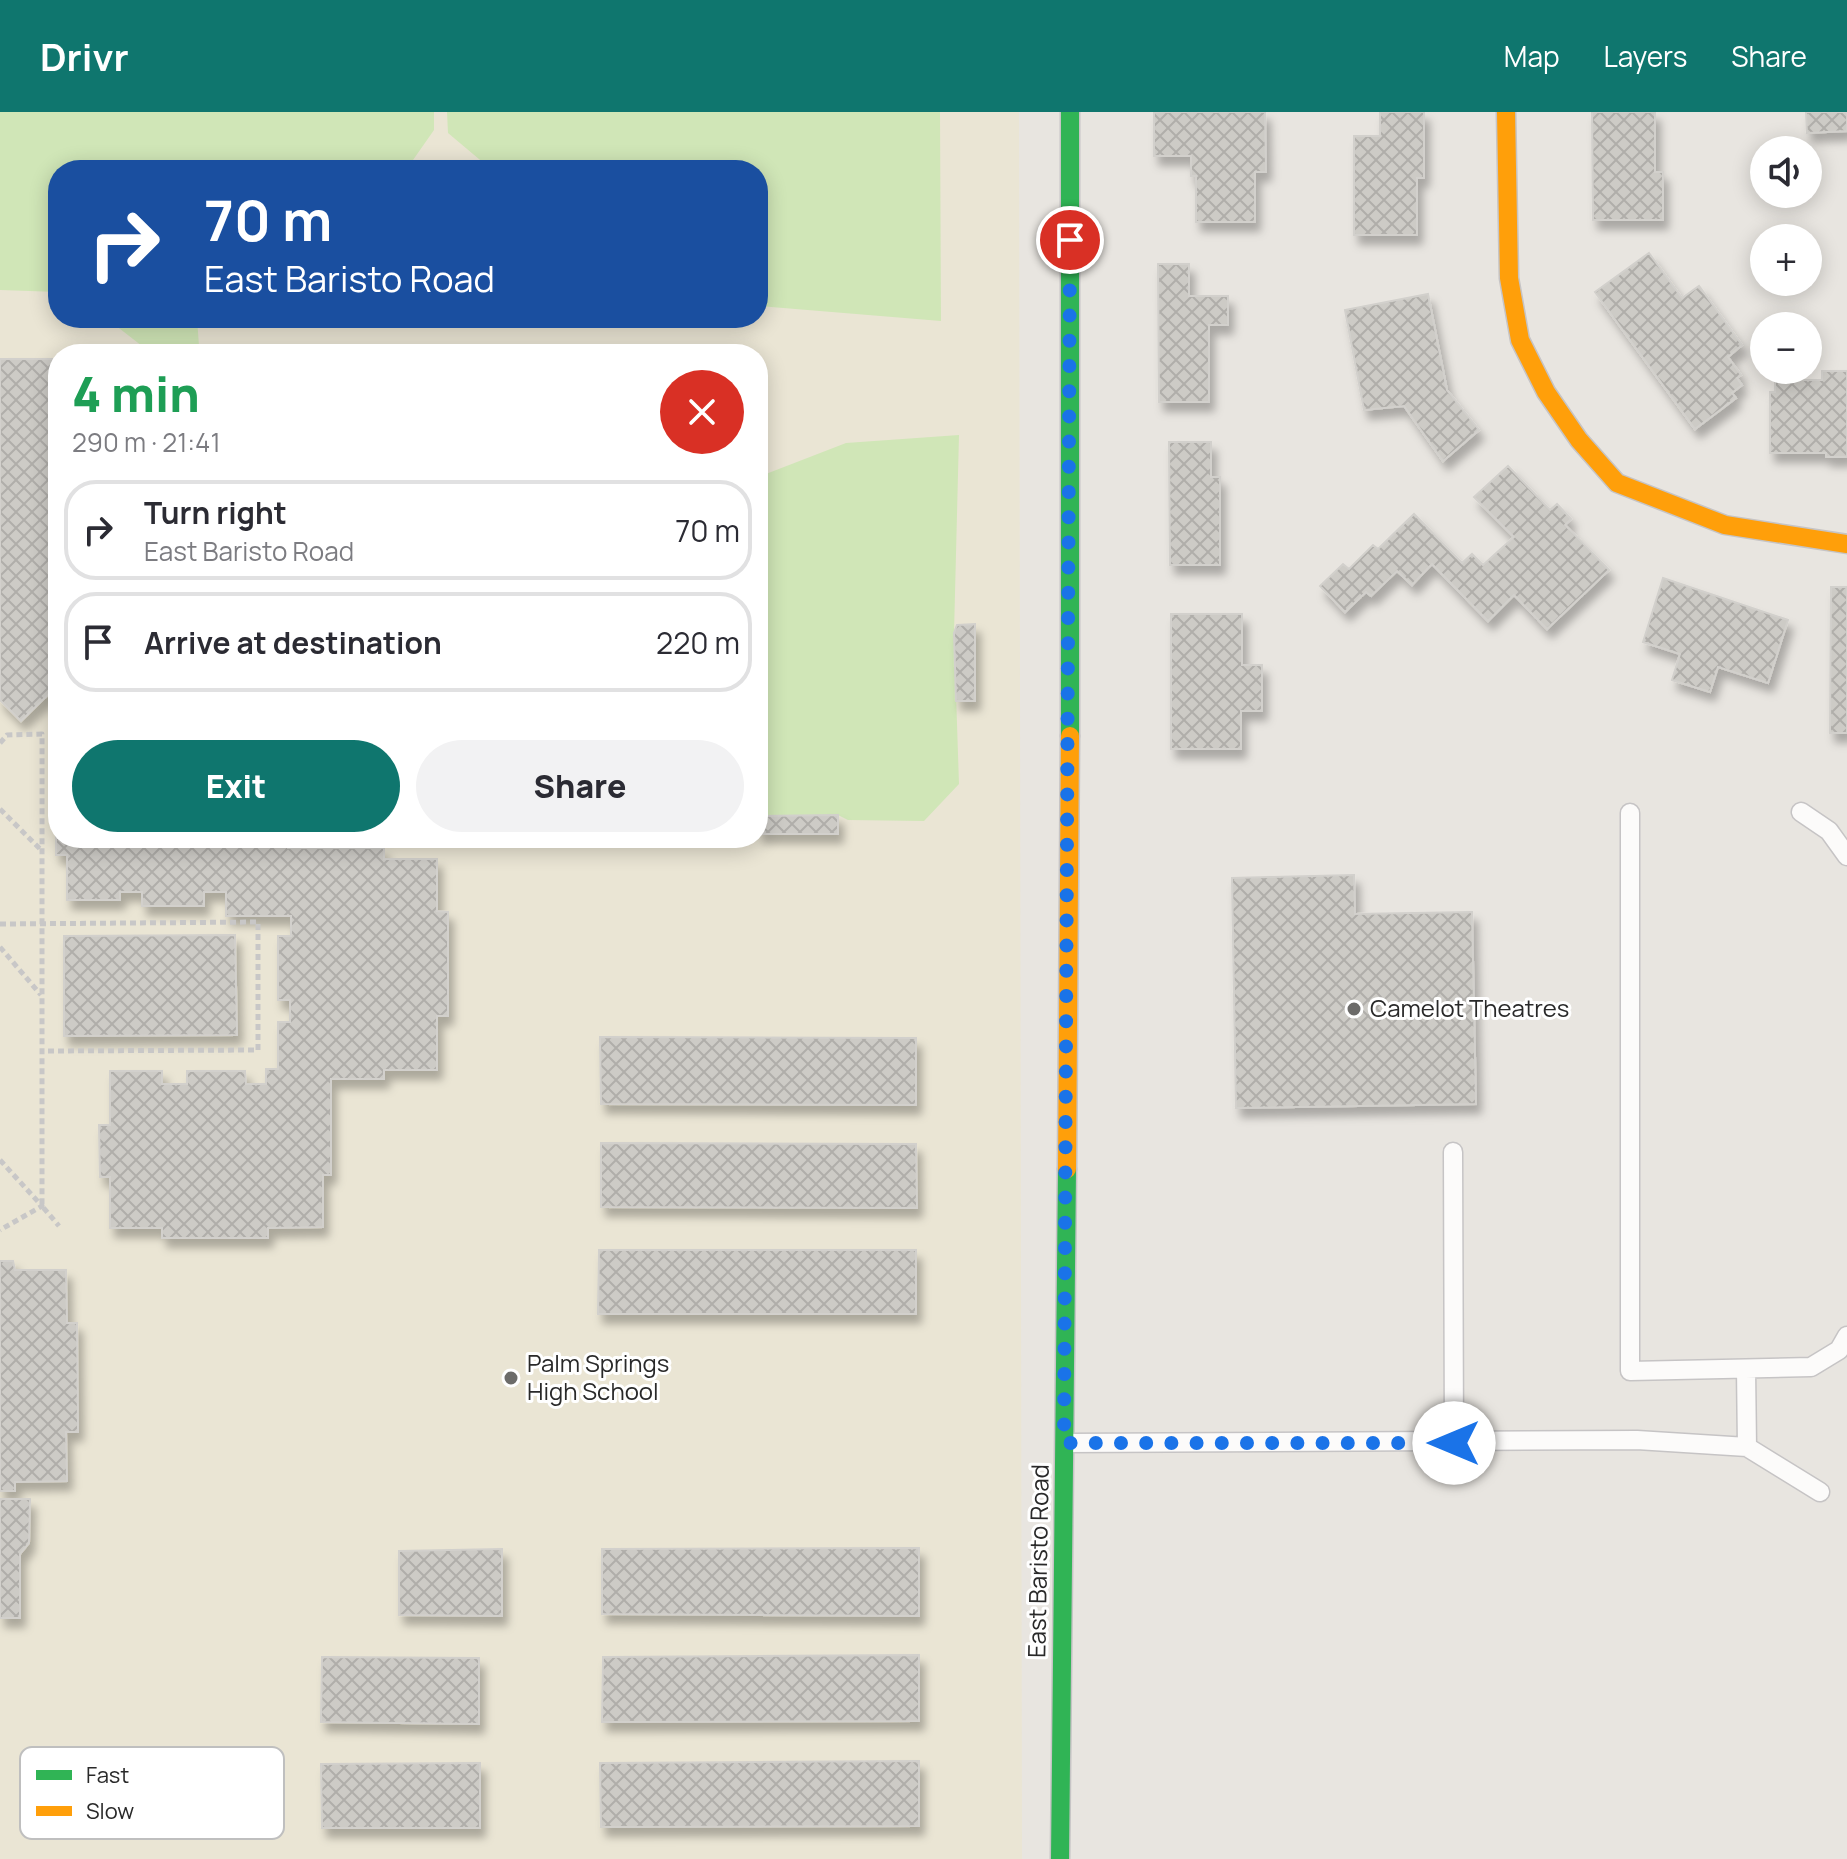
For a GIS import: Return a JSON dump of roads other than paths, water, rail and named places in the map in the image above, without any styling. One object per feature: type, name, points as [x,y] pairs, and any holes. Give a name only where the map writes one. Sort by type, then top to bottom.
[{"type":"street","name":"East Baristo Road","points":[[1060,1859],[1070,828],[1070,112]]},
{"type":"street","points":[[1506,112],[1509,278],[1520,340],[1546,392],[1579,440],[1617,483],[1725,525],[1847,544]]},
{"type":"lane","points":[[1801,812],[1829,831],[1847,856]]},
{"type":"lane","points":[[1630,813],[1630,1371],[1811,1367],[1839,1350],[1847,1336]]},
{"type":"lane","points":[[1453,1152],[1454,1443]]},
{"type":"lane","points":[[1746,1369],[1747,1447]]},
{"type":"lane","points":[[1064,1443],[1637,1440],[1747,1447],[1820,1492]]},
{"type":"place","name":"Camelot Theatres","points":[[1354,1009]]},
{"type":"place","name":"Palm Springs High School","points":[[511,1378]]}]
